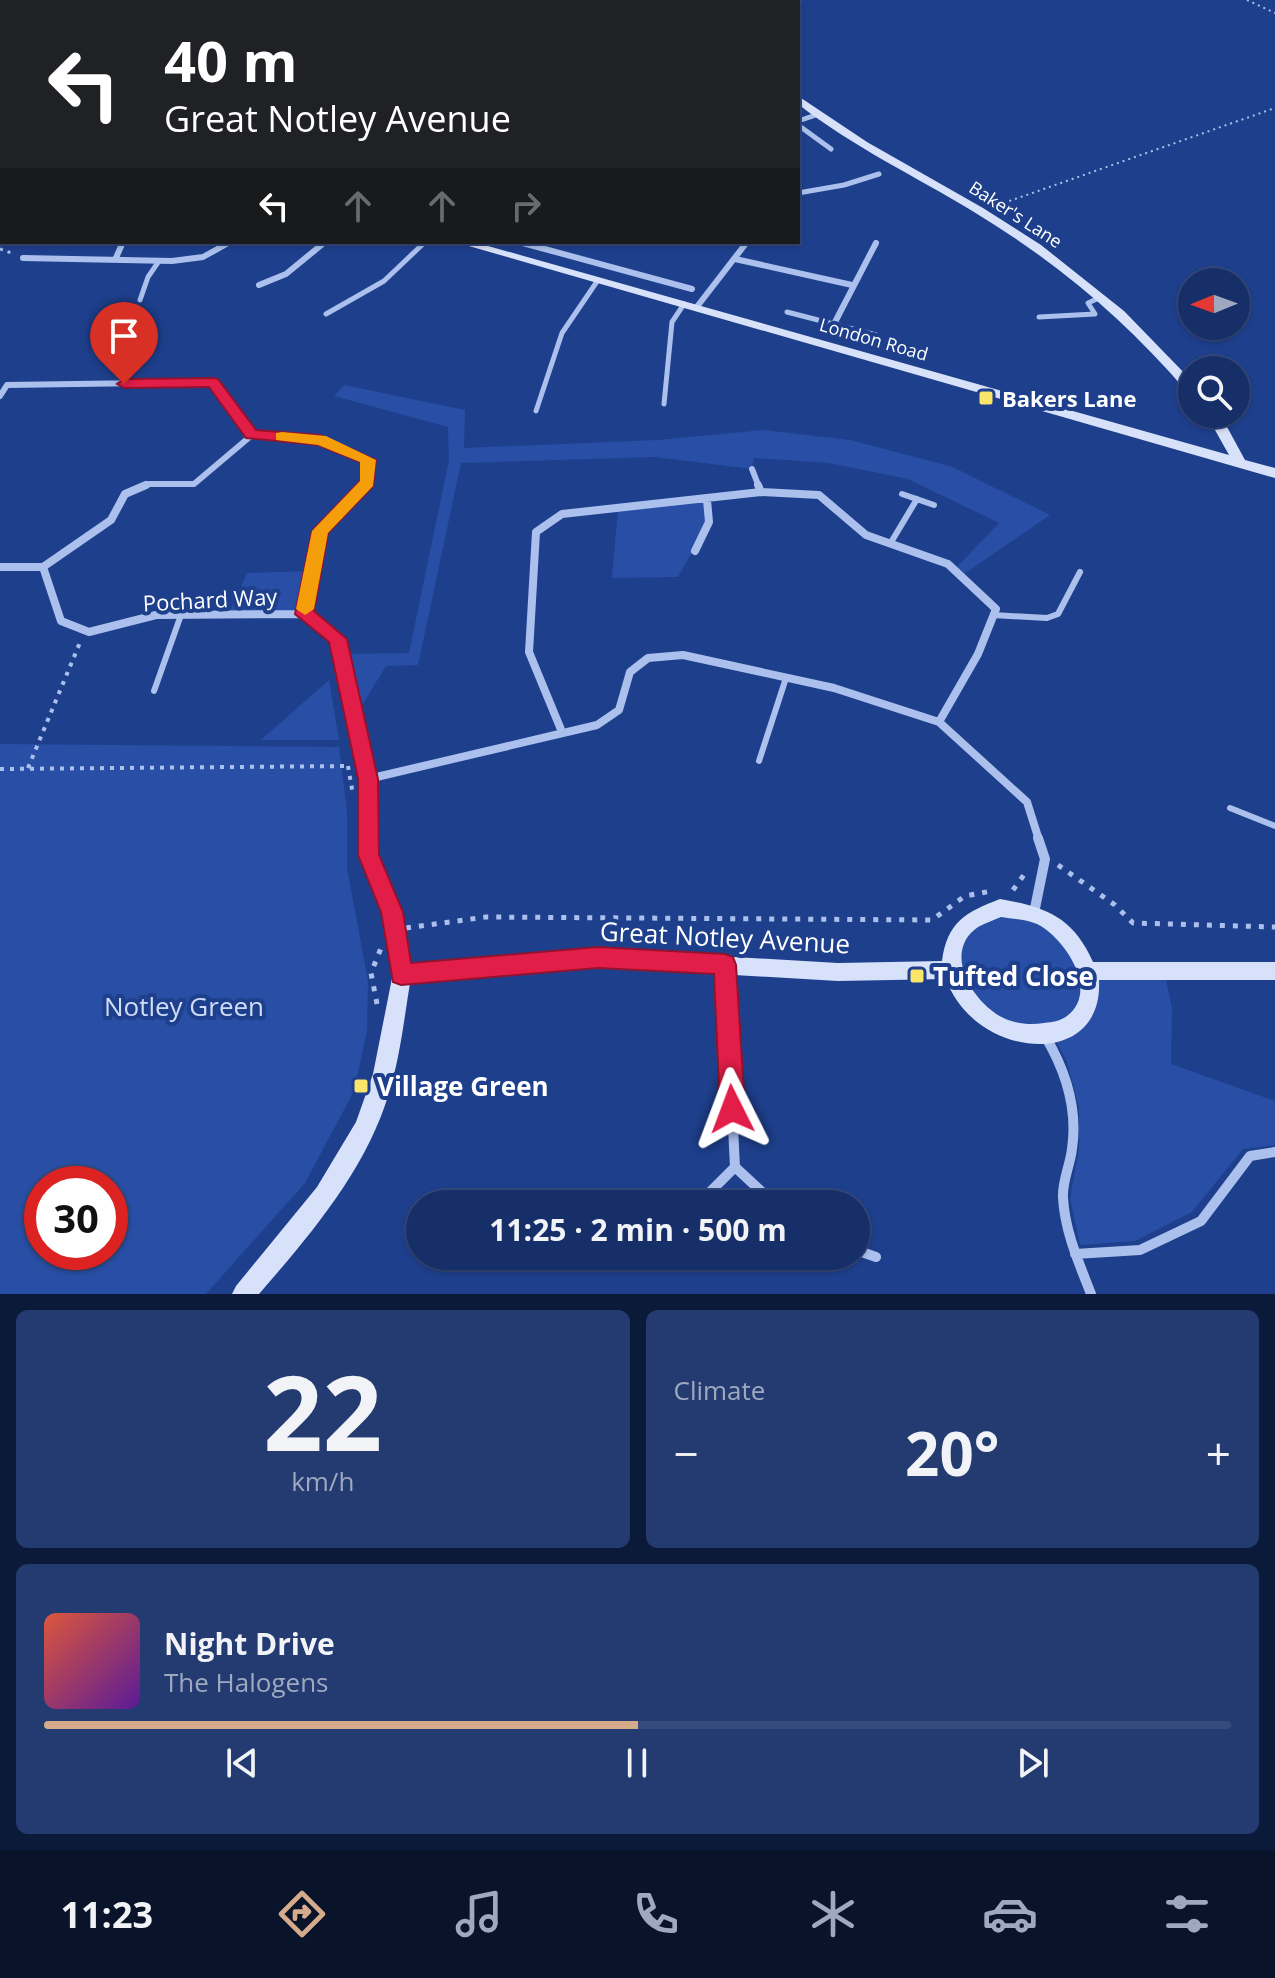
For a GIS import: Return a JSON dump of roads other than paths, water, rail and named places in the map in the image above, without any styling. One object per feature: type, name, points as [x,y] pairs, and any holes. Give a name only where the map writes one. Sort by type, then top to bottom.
[{"type":"street","name":"Baker's Lane","points":[[800,101],[860,145],[981,211],[1060,264],[1101,297],[1155,347],[1178,373]]},
{"type":"street","points":[[800,122],[816,115]]},
{"type":"street","points":[[800,125],[831,149]]},
{"type":"street","points":[[800,193],[844,185],[879,174]]},
{"type":"street","points":[[834,324],[876,243]]},
{"type":"street","points":[[115,260],[122,244]]},
{"type":"street","points":[[23,258],[159,261],[203,257],[226,244]]},
{"type":"street","points":[[259,285],[276,282],[323,244]]},
{"type":"street","name":"London Road","points":[[468,244],[1275,473]]},
{"type":"street","points":[[526,244],[692,289]]},
{"type":"street","points":[[690,306],[746,244]]},
{"type":"street","points":[[735,259],[852,285]]},
{"type":"street","points":[[602,281],[617,269]]},
{"type":"street","points":[[0,376],[7,385]]},
{"type":"street","points":[[0,567],[43,567],[111,520],[125,494],[149,484],[194,484],[252,435],[213,382],[7,385]]},
{"type":"street","points":[[0,396],[7,385]]},
{"type":"street","points":[[1221,428],[1239,461]]},
{"type":"street","name":"Pochard Way","points":[[252,435],[320,440],[368,460],[368,482],[320,531],[304,614]]},
{"type":"street","points":[[752,469],[761,492]]},
{"type":"street","points":[[562,732],[529,652],[536,532],[562,514],[761,492],[819,495],[866,535],[948,564],[996,609],[978,654],[939,722]]},
{"type":"street","points":[[695,551],[709,522],[707,500]]},
{"type":"street","name":"Pochard Way","points":[[43,567],[61,621],[89,632],[156,615],[304,614],[338,639],[368,779],[369,855],[392,912],[401,975]]},
{"type":"street","points":[[368,779],[597,725],[619,710],[630,672],[648,658],[683,655],[834,688],[939,722],[1027,802],[1045,859],[1034,913]]},
{"type":"street","points":[[1000,908],[1034,913],[1067,934],[1079,948],[1089,971],[1090,992],[1083,1013],[1067,1028],[1045,1036],[1011,1033],[981,1017],[960,994],[951,970],[953,941],[964,924],[980,913],[1000,908]]},
{"type":"street","name":"Great Notley Avenue","points":[[401,975],[598,958],[838,972],[951,970]]},
{"type":"street","points":[[725,965],[735,1167],[760,1190]]},
{"type":"street","points":[[1089,971],[1275,971]]},
{"type":"street","points":[[244,1294],[307,1221],[365,1129],[389,1053],[401,975]]},
{"type":"street","points":[[1045,1036],[1063,1064],[1072,1104],[1073,1145],[1063,1196],[1075,1254],[1091,1294]]},
{"type":"street","points":[[1075,1254],[1140,1250],[1201,1221],[1250,1156],[1275,1152]]},
{"type":"street","points":[[712,1190],[735,1167]]},
{"type":"street","points":[[870,1255],[876,1257]]},
{"type":"lane","points":[[326,314],[384,281],[423,244]]},
{"type":"lane","points":[[140,300],[148,277],[159,261]]},
{"type":"lane","points":[[536,411],[562,333],[602,281]]},
{"type":"lane","points":[[1039,317],[1095,314],[1088,303],[1101,297]]},
{"type":"lane","points":[[664,404],[672,322],[690,306]]},
{"type":"lane","points":[[787,312],[876,335]]},
{"type":"lane","points":[[902,494],[934,505]]},
{"type":"lane","points":[[890,544],[917,499]]},
{"type":"lane","points":[[993,615],[1047,618],[1058,614],[1080,572]]},
{"type":"lane","points":[[154,691],[181,615]]},
{"type":"lane","points":[[759,761],[786,678]]},
{"type":"lane","points":[[1230,808],[1275,826]]},
{"type":"place","name":"Bakers Lane","points":[[986,398]]},
{"type":"place","name":"Tufted Close","points":[[917,976]]},
{"type":"place","name":"Village Green","points":[[361,1086]]},
{"type":"park label","name":"Notley Green","points":[[184,1006]]}]
